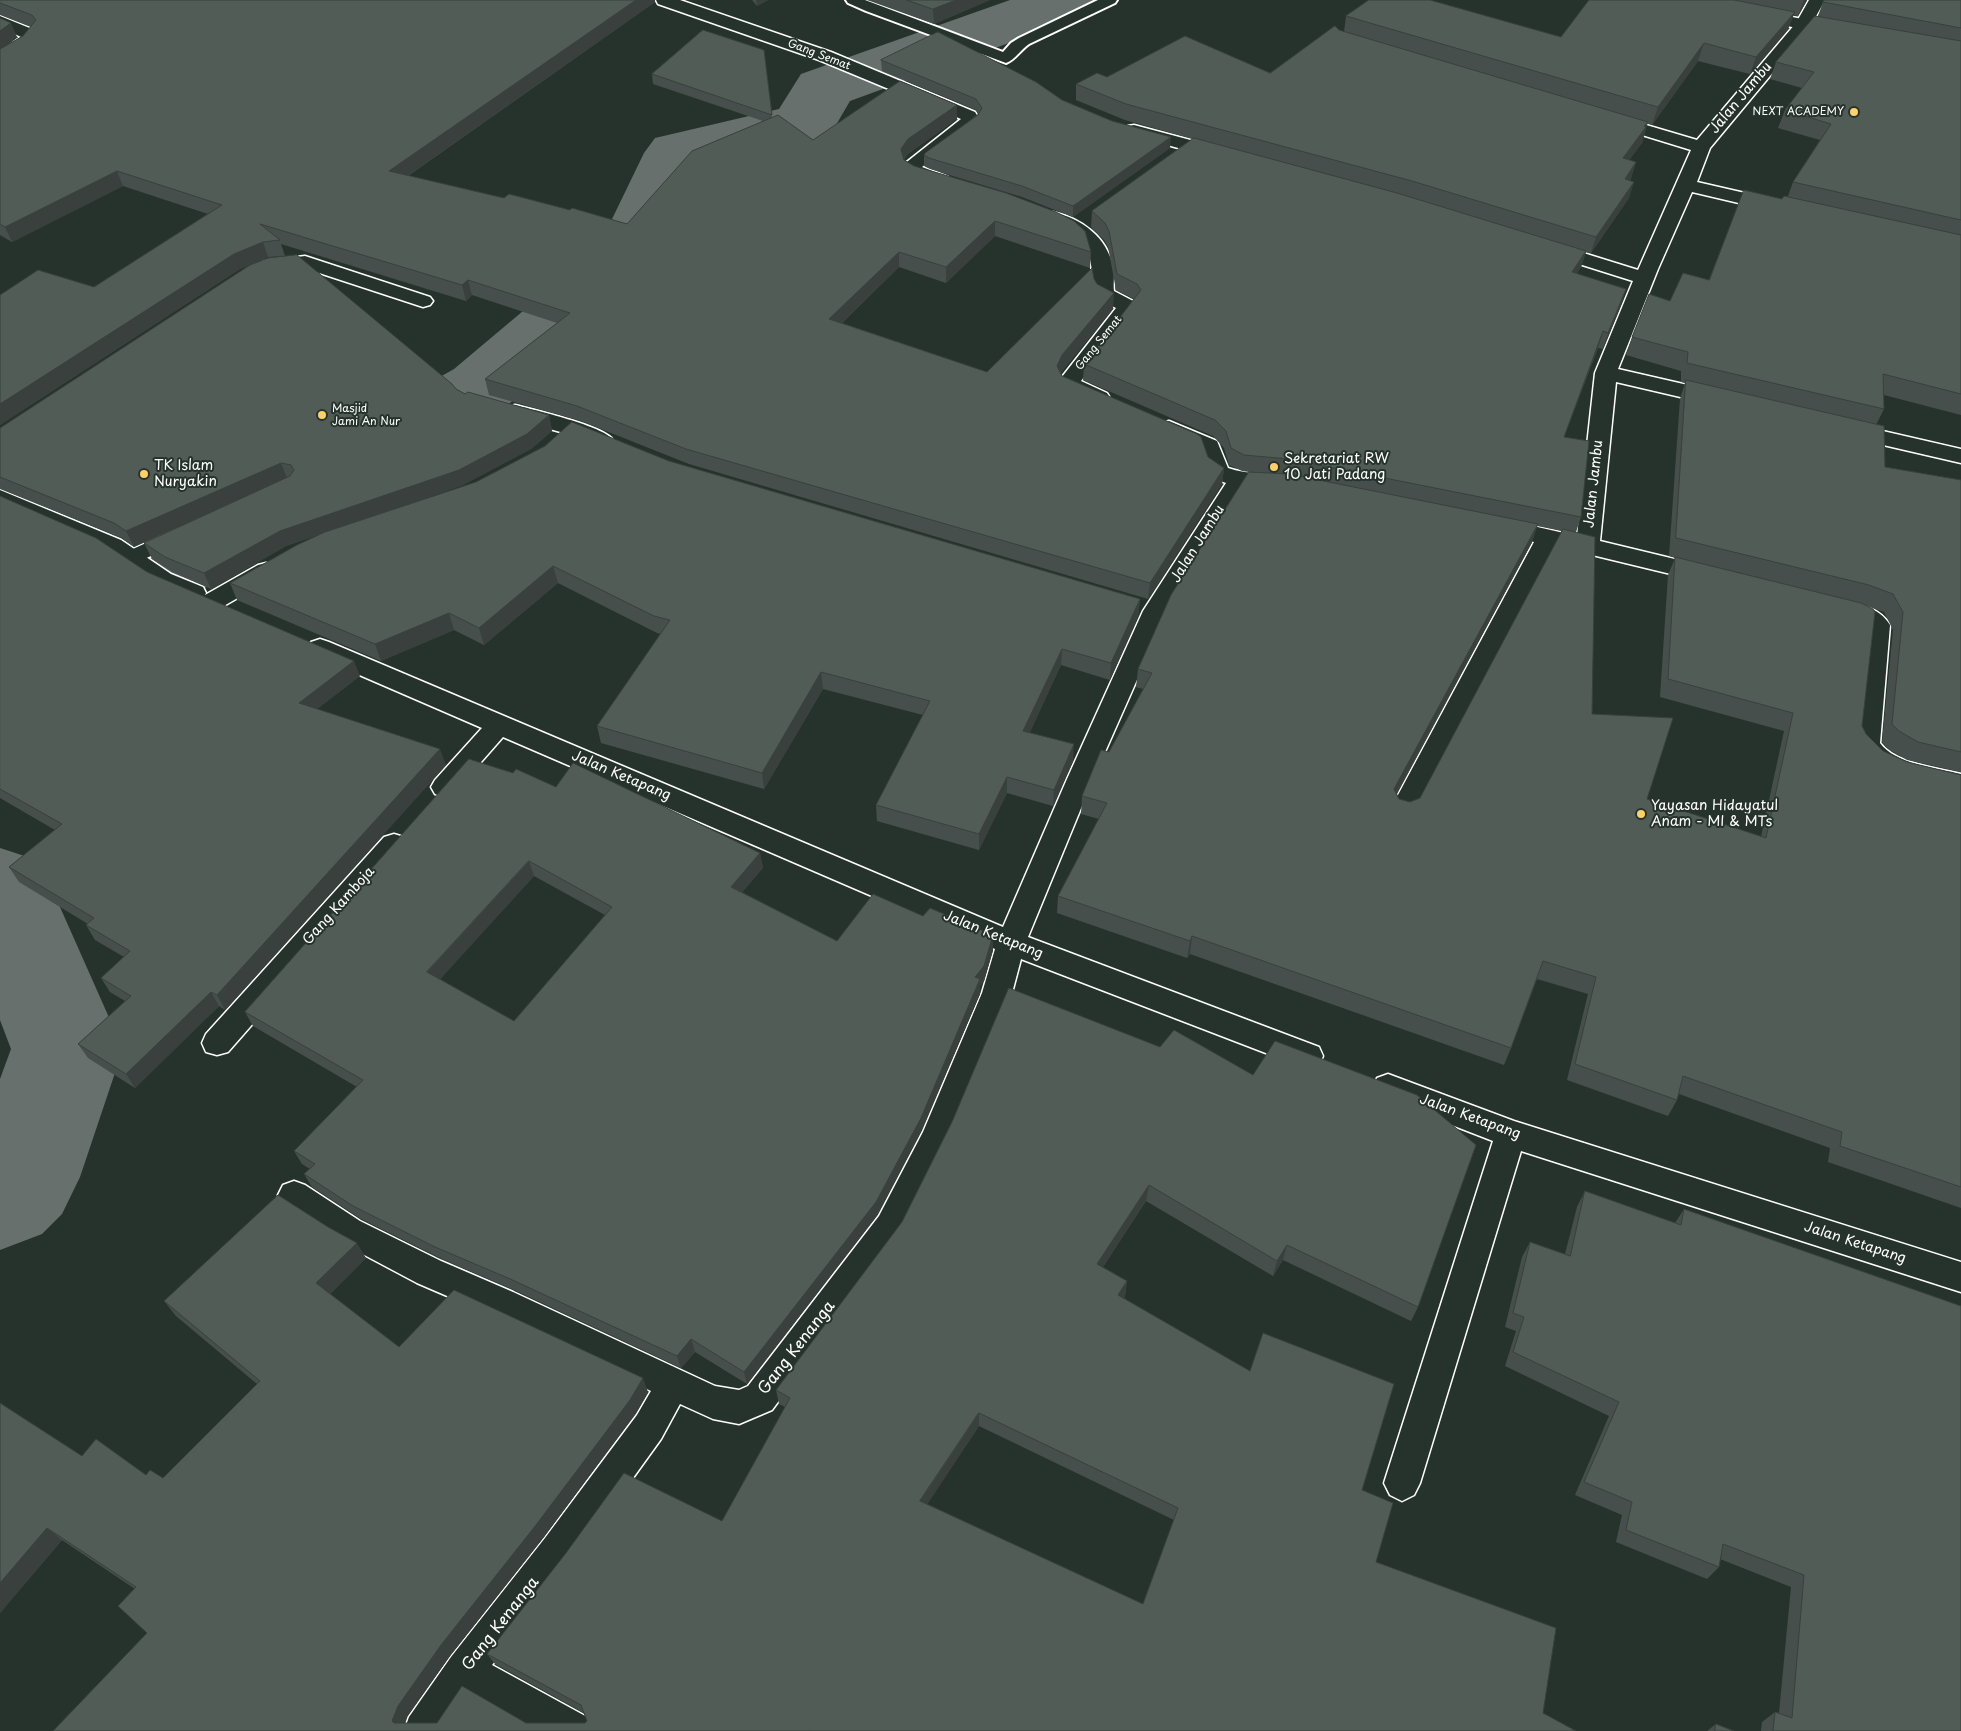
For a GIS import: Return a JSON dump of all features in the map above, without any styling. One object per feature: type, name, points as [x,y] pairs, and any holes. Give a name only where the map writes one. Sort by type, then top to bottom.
[{"type":"street","name":"Gang Semat","points":[[664,0],[825,56],[900,89],[966,114],[971,118],[966,124],[916,159],[912,165],[912,169],[922,175],[959,187]]},
{"type":"street","points":[[1678,0],[1859,35]]},
{"type":"street","name":"Jalan Jambu","points":[[1481,523],[1549,536],[1588,546],[1606,373],[1644,278],[1701,147],[1803,25],[1817,0]]},
{"type":"street","points":[[0,21],[32,36],[26,44],[0,59]]},
{"type":"street","points":[[1590,114],[1701,147]]},
{"type":"street","points":[[1118,126],[1237,158]]},
{"type":"street","points":[[1173,156],[1189,145]]},
{"type":"street","points":[[1686,185],[1790,209]]},
{"type":"street","name":"Gang Semat","points":[[1033,210],[1082,222],[1085,233],[1094,242],[1103,267],[1105,294],[1128,306],[1069,382],[1076,388],[1112,404]]},
{"type":"street","points":[[1532,243],[1644,278]]},
{"type":"street","points":[[255,272],[269,265],[305,262],[423,301]]},
{"type":"street","points":[[1606,373],[1740,404]]},
{"type":"street","points":[[497,406],[572,428],[617,446]]},
{"type":"street","points":[[1149,419],[1209,446],[1218,472],[1238,480],[1305,488]]},
{"type":"street","points":[[1826,425],[1961,456]]},
{"type":"street","points":[[552,445],[572,428]]},
{"type":"street","name":"Jalan Jambu","points":[[1011,943],[1080,779],[1146,608],[1238,480]]},
{"type":"street","points":[[0,497],[105,542],[163,580],[240,613]]},
{"type":"street","points":[[1404,808],[1549,536]]},
{"type":"street","points":[[1588,546],[1733,582]]},
{"type":"street","points":[[213,601],[286,559]]},
{"type":"street","points":[[1820,603],[1859,613],[1874,620],[1878,625],[1867,744],[1870,752],[1888,764],[1961,784]]},
{"type":"street","name":"Jalan Ketapang","points":[[293,636],[1011,943],[1335,1067]]},
{"type":"street","name":"Gang Kamboja","points":[[217,1043],[499,725]]},
{"type":"street","name":"Gang Kenanga","points":[[423,1731],[464,1670],[558,1551],[649,1427],[673,1384],[713,1402],[739,1407],[760,1398],[890,1226],[936,1137],[997,993],[1011,943]]},
{"type":"street","name":"Jalan Ketapang","points":[[1363,1077],[1511,1134],[1961,1276]]},
{"type":"street","points":[[1402,1483],[1511,1134]]},
{"type":"street","points":[[294,1195],[349,1231],[429,1272],[501,1303],[673,1384]]},
{"type":"street","points":[[464,1670],[573,1731]]},
{"type":"lane","points":[[853,0],[1006,58],[1016,46],[1024,41],[1110,0]]},
{"type":"lane","points":[[132,559],[198,526]]},
{"type":"building","points":[[0,0],[636,0],[389,171],[504,198],[509,194],[570,210],[572,208],[627,224],[692,151],[778,115],[813,140],[900,81],[957,105],[908,139],[901,149],[904,160],[914,166],[1006,193],[1056,212],[1074,221],[1085,231],[1091,252],[995,221],[946,267],[899,252],[829,319],[987,372],[1092,268],[1097,284],[1114,293],[1062,355],[1057,366],[1062,376],[1197,434],[1201,437],[1208,457],[1224,468],[1150,583],[686,449],[577,406],[485,379],[570,313],[468,280],[462,285],[260,224],[280,240],[263,242],[234,254],[0,404],[0,295],[38,270],[94,287],[222,205],[117,171],[5,227],[0,224],[0,49],[23,36],[36,20],[32,15],[0,3]]},
{"type":"building","points":[[907,0],[956,0],[933,9]]},
{"type":"building","points":[[1369,0],[1430,0],[1561,37],[1589,0],[1734,0],[1795,12],[1756,57],[1704,43],[1658,107],[1346,16]]},
{"type":"building","points":[[1824,0],[1961,0],[1961,28],[1823,2]]},
{"type":"building","points":[[1815,16],[1961,41],[1961,220],[1793,182],[1831,124],[1785,110],[1814,72],[1776,62]]},
{"type":"building","points":[[0,18],[11,23],[0,31]]},
{"type":"building","points":[[1335,26],[1339,30],[1648,122],[1623,158],[1636,162],[1625,179],[1634,182],[1596,237],[1412,181],[1126,104],[1076,84],[1097,73],[1107,77],[1185,36],[1270,73]]},
{"type":"building","points":[[703,30],[764,50],[772,115],[652,74]]},
{"type":"building","points":[[938,32],[1036,82],[1062,100],[1112,121],[1171,137],[1073,206],[1022,186],[929,158],[924,155],[925,153],[978,115],[982,108],[976,99],[881,60]]},
{"type":"building","points":[[1194,138],[1397,193],[1586,251],[1572,272],[1626,289],[1608,333],[1603,331],[1564,437],[1589,441],[1581,517],[1289,459],[1244,455],[1231,448],[1226,431],[1215,420],[1084,364],[1141,290],[1137,284],[1117,274],[1109,231],[1105,223],[1092,211]]},
{"type":"building","points":[[1744,190],[1782,199],[1784,196],[1961,235],[1961,394],[1883,374],[1884,409],[1687,363],[1688,352],[1632,337],[1649,294],[1670,301],[1683,273],[1709,280]]},
{"type":"building","points":[[297,255],[456,389],[465,394],[468,392],[549,415],[527,434],[459,470],[280,531],[204,573],[165,557],[144,543],[290,476],[294,470],[291,465],[281,463],[126,531],[114,523],[0,477],[0,428],[250,265],[268,258]]},
{"type":"building","points":[[1686,380],[1884,426],[1885,467],[1961,480],[1961,752],[1918,742],[1899,731],[1892,724],[1903,612],[1893,594],[1869,585],[1676,538]]},
{"type":"building","points":[[572,422],[669,461],[1140,599],[1111,663],[1062,649],[1023,731],[1074,744],[1054,790],[1007,777],[979,834],[876,805],[930,701],[821,672],[762,773],[597,726],[670,620],[654,616],[553,566],[479,628],[449,613],[375,644],[230,583],[297,545],[325,532],[476,482],[545,446]]},
{"type":"building","points":[[1249,472],[1289,474],[1538,524],[1394,789],[1399,799],[1410,802],[1420,798],[1563,529],[1595,537],[1592,714],[1673,718],[1647,799],[1766,838],[1793,713],[1668,679],[1675,557],[1861,603],[1873,609],[1875,612],[1862,726],[1866,734],[1883,751],[1907,762],[1961,775],[1961,1187],[1840,1146],[1842,1132],[1683,1076],[1677,1100],[1575,1064],[1596,977],[1543,961],[1511,1048],[1192,936],[1190,941],[1058,896],[1107,803],[1082,796],[1101,750],[1109,752],[1152,673],[1138,669],[1171,595]]},
{"type":"building","points":[[0,496],[96,538],[147,572],[354,661],[299,703],[440,749],[217,995],[211,992],[126,1074],[78,1044],[131,996],[101,978],[130,951],[86,925],[94,918],[9,867],[62,824],[0,789]]},
{"type":"building","points":[[469,759],[513,773],[516,769],[556,787],[573,763],[760,853],[731,887],[837,941],[873,894],[923,916],[930,908],[993,935],[984,966],[975,977],[980,979],[921,1118],[876,1202],[744,1372],[691,1339],[677,1356],[508,1278],[435,1247],[353,1206],[304,1174],[315,1164],[294,1151],[363,1080],[245,1012]],"holes":[[[529,861],[612,907],[514,1021],[427,972]]]},
{"type":"building","points":[[1009,988],[1160,1047],[1174,1030],[1253,1075],[1275,1041],[1417,1095],[1476,1145],[1418,1307],[1287,1245],[1277,1261],[1149,1185],[1097,1264],[1127,1281],[1118,1295],[1250,1371],[1263,1333],[1394,1384],[1362,1490],[1393,1503],[1376,1562],[1556,1628],[1543,1713],[1576,1731],[53,1731],[147,1633],[118,1606],[136,1587],[47,1528],[0,1583],[0,1403],[82,1456],[96,1439],[146,1475],[150,1470],[163,1478],[260,1381],[164,1301],[278,1195],[357,1243],[316,1283],[399,1347],[454,1290],[643,1378],[630,1400],[536,1525],[441,1645],[398,1706],[392,1721],[394,1723],[437,1723],[462,1686],[526,1723],[585,1723],[587,1721],[581,1705],[487,1654],[566,1553],[624,1473],[722,1521],[790,1398],[776,1390],[902,1222],[952,1122]],"holes":[[[979,1413],[1178,1508],[1143,1604],[920,1501]]]},
{"type":"building","points":[[1585,1191],[1681,1225],[1684,1209],[1961,1306],[1961,1731],[1773,1731],[1775,1712],[1792,1718],[1804,1575],[1723,1544],[1719,1567],[1626,1530],[1632,1502],[1584,1482],[1619,1402],[1513,1352],[1524,1317],[1513,1313],[1530,1242],[1570,1256]]},
{"type":"building","points":[[1716,1724],[1734,1731],[1715,1731]]},
{"type":"waterway","points":[[0,682],[51,639],[482,386],[630,259],[679,153],[805,123],[824,88],[1069,0]]},
{"type":"waterway","points":[[0,889],[67,1049],[21,1177],[0,1197]]},
{"type":"place","name":"NEXT ACADEMY","points":[[1854,112]]},
{"type":"place","name":"Masjid Jami An Nur","points":[[322,415]]},
{"type":"place","name":"Sekretariat RW 10 Jati Padang","points":[[1274,467]]},
{"type":"place","name":"TK Islam Nuryakin","points":[[144,474]]},
{"type":"place","name":"Yayasan Hidayatul Anam - MI & MTs","points":[[1641,814]]}]
